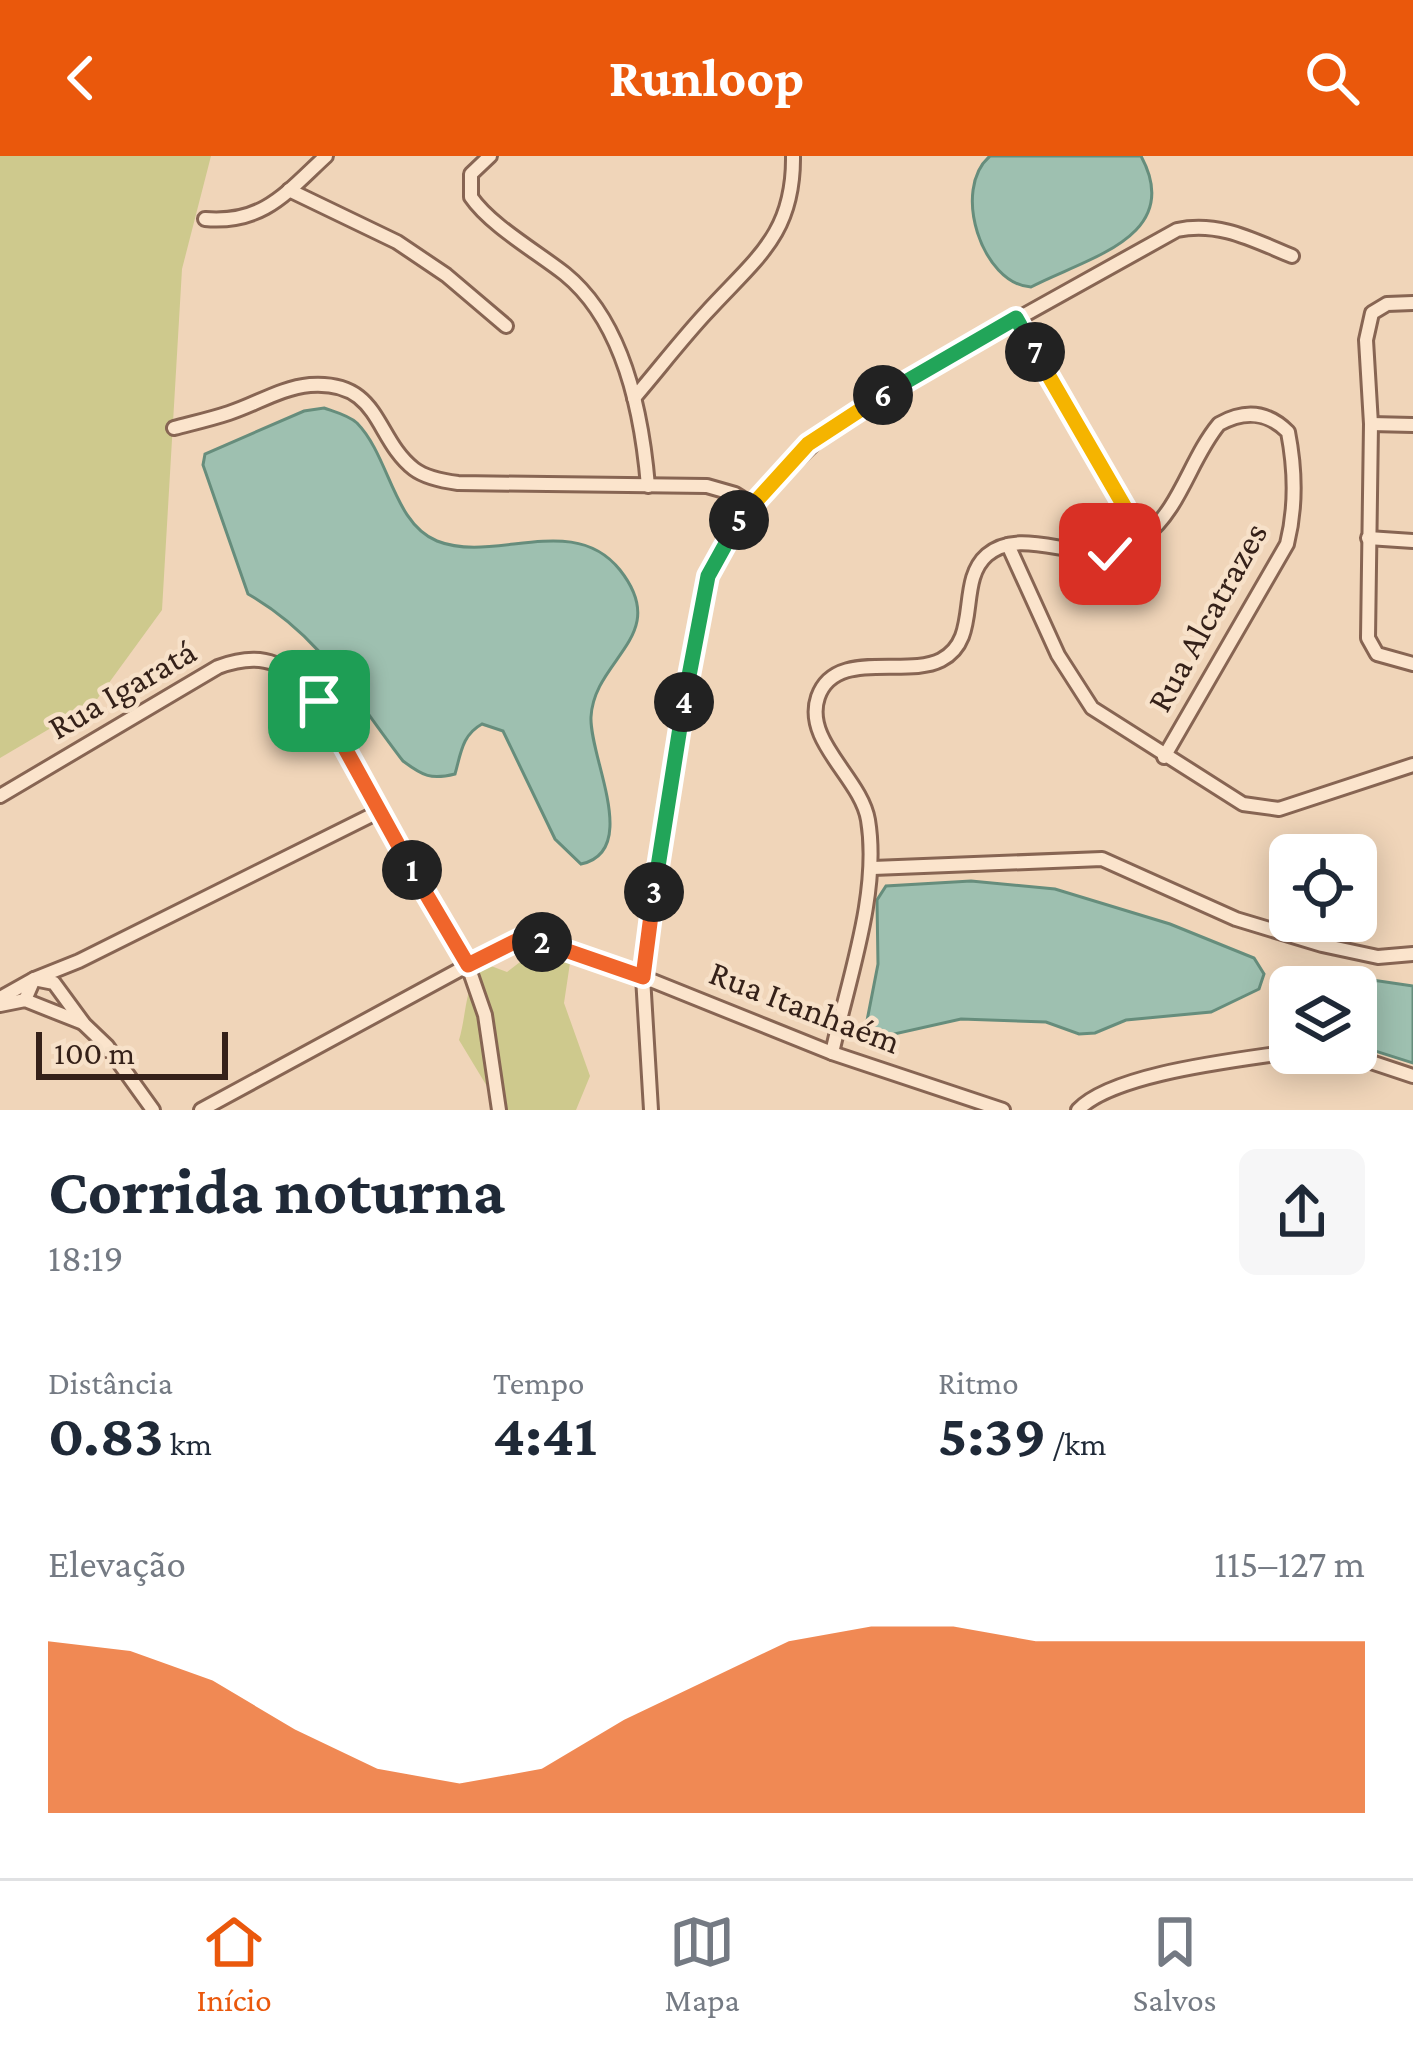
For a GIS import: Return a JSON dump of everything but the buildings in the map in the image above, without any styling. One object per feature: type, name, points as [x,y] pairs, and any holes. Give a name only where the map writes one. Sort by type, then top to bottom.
[{"type":"street","points":[[205,219],[233,222],[248,217],[289,190],[326,156]]},
{"type":"street","points":[[490,156],[471,174],[471,197],[598,307],[634,398],[648,486]]},
{"type":"street","points":[[634,398],[778,233],[794,187],[793,156]]},
{"type":"street","points":[[289,190],[397,242],[446,275],[506,326]]},
{"type":"street","points":[[652,1110],[643,977],[688,672],[708,576],[724,541],[751,504],[829,429],[1177,230],[1219,227],[1292,256]]},
{"type":"street","points":[[1413,303],[1380,307],[1367,323],[1368,638],[1377,654],[1413,664]]},
{"type":"street","points":[[832,1053],[873,868],[867,815],[858,791],[818,730],[816,702],[822,688],[845,671],[944,659],[963,636],[975,571],[983,558],[1008,544],[1110,554],[1143,538],[1016,318]]},
{"type":"street","points":[[175,428],[232,412],[289,388],[337,386],[375,412],[414,469],[438,480],[707,486],[751,504]]},
{"type":"street","name":"Rua Alcatrazes","points":[[1143,538],[1171,510],[1219,424],[1248,413],[1264,416],[1288,432],[1293,483],[1287,544],[1164,757]]},
{"type":"street","points":[[1370,424],[1413,425]]},
{"type":"street","points":[[1368,538],[1413,541]]},
{"type":"street","points":[[1008,544],[1078,692],[1092,708],[1244,804],[1279,808],[1413,765]]},
{"type":"street","name":"Rua Igaratá","points":[[0,796],[218,667],[241,658],[264,659],[286,668],[319,701],[468,965],[485,1015],[499,1110]]},
{"type":"street","points":[[0,1002],[34,979],[378,812]]},
{"type":"street","points":[[873,868],[1102,859],[1257,926],[1378,957],[1413,954]]},
{"type":"street","name":"Rua Itanhaém","points":[[201,1110],[520,939],[643,977],[832,1053],[1003,1110]]},
{"type":"street","points":[[50,1007],[66,967]]},
{"type":"street","points":[[34,979],[50,981],[59,989],[107,1046],[148,1108]]},
{"type":"street","points":[[26,1000],[34,979]]},
{"type":"street","points":[[0,1002],[26,1000],[84,1024]]},
{"type":"street","points":[[1078,1110],[1098,1093],[1174,1071],[1269,1055]]},
{"type":"street","points":[[1377,1064],[1413,1076]]},
{"type":"shaded area","points":[[0,156],[211,156],[182,269],[162,610],[95,702],[0,758]]},
{"type":"shaded area","points":[[990,156],[1141,156],[1151,184],[1150,207],[1140,225],[1102,254],[1031,287],[1014,282],[986,253],[973,211],[973,190]]},
{"type":"shaded area","points":[[324,408],[357,423],[411,520],[437,541],[483,547],[557,541],[580,544],[601,553],[620,570],[634,593],[638,613],[626,646],[595,696],[591,717],[610,822],[608,841],[599,856],[581,864],[555,839],[503,731],[482,724],[475,728],[463,745],[455,774],[422,773],[403,761],[316,648],[248,594],[203,465],[205,454],[304,411]]},
{"type":"shaded area","points":[[971,881],[1055,889],[1170,924],[1254,958],[1264,974],[1259,989],[1211,1012],[1126,1020],[1095,1033],[1079,1034],[1046,1022],[961,1019],[881,1037],[865,1031],[878,964],[877,900],[886,886]]},
{"type":"shaded area","points":[[563,954],[570,963],[564,1003],[590,1076],[576,1110],[495,1110],[488,1088],[459,1040],[471,985],[479,969],[491,966],[507,972],[520,962]]},
{"type":"shaded area","points":[[1377,981],[1413,986],[1413,1063],[1377,1052]]},
{"type":"route","points":[[319,701],[468,965],[529,939],[643,977],[676,748],[708,576],[724,541],[751,504],[808,444],[1016,318],[1143,538],[1110,554]]}]
